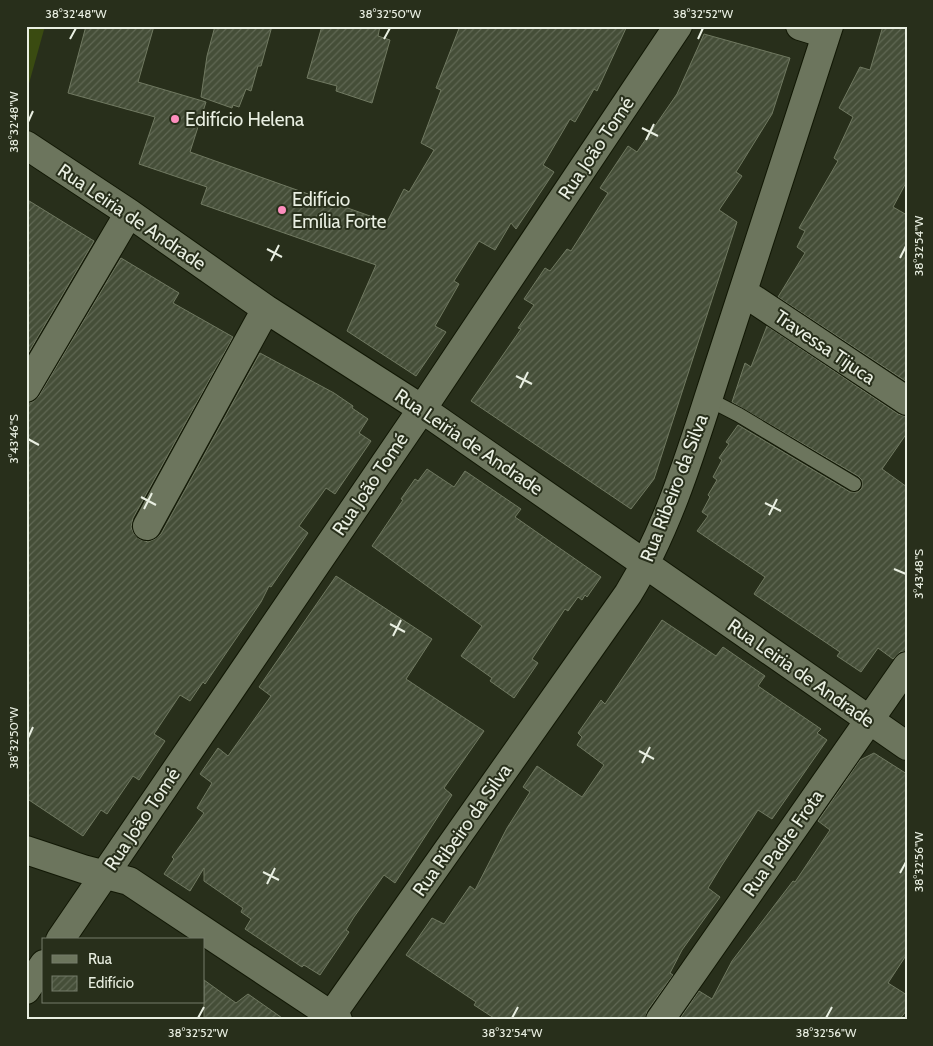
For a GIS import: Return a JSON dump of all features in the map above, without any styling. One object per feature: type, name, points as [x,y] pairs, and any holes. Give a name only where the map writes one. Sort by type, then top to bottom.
[{"type":"street","name":"Rua João Tomé","points":[[61,938],[422,409],[678,26]]},
{"type":"street","points":[[800,26],[827,30]]},
{"type":"street","name":"Rua Ribeiro da Silva","points":[[332,1018],[646,566],[708,399],[827,30]]},
{"type":"street","name":"Rua Leiria de Andrade","points":[[26,145],[129,213],[266,309],[422,409],[907,746]]},
{"type":"street","points":[[26,388],[129,213]]},
{"type":"street","name":"Travessa Tijuca","points":[[743,292],[907,401]]},
{"type":"street","points":[[147,526],[266,309]]},
{"type":"street","name":"Rua Padre Frota","points":[[660,1020],[907,666]]},
{"type":"street","points":[[26,850],[129,880],[332,1018]]},
{"type":"street","points":[[26,990],[42,967]]},
{"type":"lane","points":[[708,399],[739,415],[854,484]]},
{"type":"green space","points":[[26,26],[45,26],[28,87],[26,87]]},
{"type":"building","points":[[86,26],[154,26],[138,82],[206,102],[190,152],[387,222],[404,189],[409,192],[434,150],[421,143],[441,90],[436,88],[460,26],[627,26],[597,91],[594,89],[575,122],[570,119],[543,165],[554,172],[516,229],[511,223],[495,250],[479,241],[454,281],[459,284],[435,326],[446,332],[416,376],[347,331],[376,265],[201,204],[207,187],[139,164],[155,117],[68,93]]},
{"type":"building","points":[[215,26],[272,26],[261,66],[258,66],[251,91],[246,89],[239,107],[233,105],[232,108],[201,97],[207,56]]},
{"type":"building","points":[[322,26],[380,26],[378,36],[390,40],[372,103],[336,91],[337,86],[307,78]]},
{"type":"building","points":[[883,26],[907,26],[907,181],[893,207],[907,215],[907,382],[778,297],[805,253],[797,247],[805,231],[799,228],[838,161],[834,158],[853,117],[839,108],[860,67],[870,70]]},
{"type":"building","points":[[704,34],[790,58],[772,114],[736,172],[742,176],[719,210],[737,222],[654,479],[631,509],[471,401],[521,329],[518,328],[534,305],[524,299],[545,268],[550,271],[567,249],[571,251],[608,193],[600,188],[628,146],[637,152],[677,94]]},
{"type":"building","points":[[26,199],[94,241],[26,357]]},
{"type":"building","points":[[121,258],[179,293],[173,303],[233,337],[133,518],[131,527],[139,539],[148,542],[161,534],[260,353],[334,393],[353,406],[352,408],[368,419],[359,433],[371,441],[335,494],[326,488],[299,526],[308,533],[271,587],[269,586],[261,602],[205,684],[203,682],[190,701],[180,695],[154,734],[165,741],[139,780],[133,776],[107,814],[101,810],[83,836],[26,798],[26,404],[34,401],[39,396]]},
{"type":"building","points":[[767,326],[898,414],[907,417],[907,433],[882,469],[907,487],[907,651],[900,652],[893,659],[878,648],[861,672],[837,656],[840,652],[754,594],[765,577],[697,531],[708,516],[702,512],[710,497],[708,495],[717,480],[713,477],[722,460],[719,458],[729,444],[726,442],[738,425],[850,492],[858,492],[862,488],[862,480],[858,476],[732,402],[745,363],[751,367]]},
{"type":"building","points":[[427,469],[454,487],[465,471],[521,509],[515,517],[601,577],[587,597],[585,595],[582,600],[578,597],[568,611],[565,609],[532,659],[538,663],[514,698],[490,681],[492,678],[461,656],[482,626],[372,546],[415,479],[418,481]]},
{"type":"building","points":[[336,576],[432,639],[406,679],[484,731],[444,788],[452,795],[395,883],[384,875],[354,917],[346,930],[349,932],[320,975],[304,965],[302,967],[245,929],[251,919],[241,912],[243,908],[204,881],[204,868],[190,891],[164,874],[174,859],[172,857],[204,813],[197,808],[212,783],[200,774],[218,748],[228,756],[271,696],[259,687]]},
{"type":"building","points":[[662,620],[716,656],[723,647],[765,676],[758,686],[821,729],[817,733],[827,740],[772,819],[758,810],[722,865],[708,888],[720,897],[682,950],[670,973],[673,975],[647,1011],[645,1020],[497,1020],[474,1005],[476,1002],[406,955],[432,918],[444,924],[470,886],[475,890],[507,828],[530,792],[523,787],[537,766],[582,797],[604,765],[577,745],[582,737],[578,733],[601,700],[605,704]]},
{"type":"building","points":[[874,753],[907,774],[907,954],[888,983],[907,995],[907,1010],[899,1020],[679,1020],[699,991],[712,999],[732,961],[793,881],[795,882],[830,830],[818,821],[860,760]]},
{"type":"building","points":[[205,981],[236,1003],[248,994],[285,1020],[204,1020]]},
{"type":"place","name":"Edifício Helena","points":[[175,119]]},
{"type":"place","name":"Edifício Emília Forte","points":[[282,210]]}]
